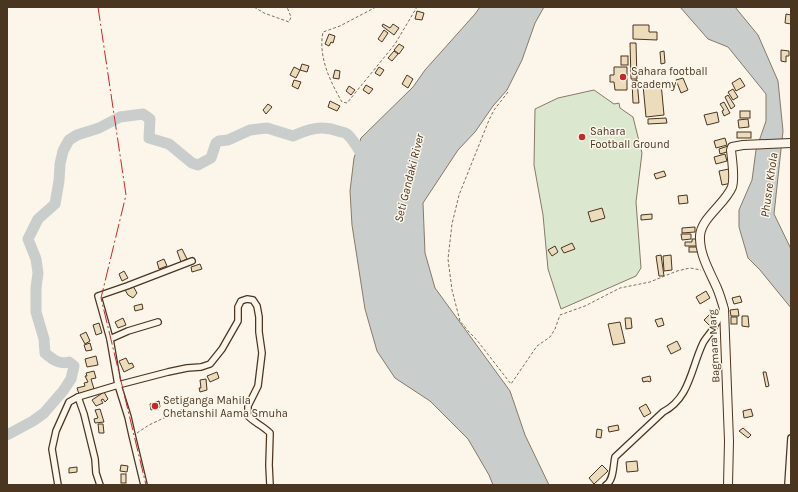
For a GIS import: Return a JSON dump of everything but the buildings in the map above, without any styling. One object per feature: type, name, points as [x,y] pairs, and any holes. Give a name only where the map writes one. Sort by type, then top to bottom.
[{"type":"main road","name":"Bagmara Marg","points":[[728,485],[729,441],[724,309],[704,259],[700,234],[705,222],[732,188],[732,147],[739,145],[790,143]]},
{"type":"street","points":[[144,485],[126,406],[118,385],[110,339],[98,296],[192,261]]},
{"type":"street","points":[[58,485],[52,449],[56,431],[69,402],[78,397],[118,385],[168,372],[201,367],[210,364],[222,349],[238,321],[238,307],[241,301],[247,299],[253,300],[257,306],[262,353],[258,386],[248,406],[248,416],[264,427],[270,434],[270,485]]},
{"type":"street","points":[[606,485],[612,477],[615,457],[663,412],[672,408],[683,394],[703,342],[716,324],[724,309]]},
{"type":"street","points":[[110,339],[128,331],[158,322]]},
{"type":"street","points":[[78,397],[84,414],[95,459],[96,473],[100,485]]},
{"type":"street","points":[[788,484],[791,438]]},
{"type":"path","points":[[254,7],[264,13],[289,22],[291,18],[287,7]]},
{"type":"path","points":[[376,7],[340,26],[323,32],[320,44],[324,60],[331,83],[342,102],[347,102],[395,44],[417,7]]},
{"type":"path","points":[[508,92],[494,110],[489,120],[461,190],[452,224],[448,259],[452,290],[460,321],[511,384],[537,346],[550,337],[555,330],[560,315],[585,306],[620,288],[650,282],[690,268],[709,270]]},
{"type":"path","points":[[132,435],[185,408],[189,402]]},
{"type":"green space","points":[[594,90],[614,104],[619,103],[620,108],[633,117],[642,153],[636,202],[641,268],[636,276],[561,309],[548,269],[543,215],[534,165],[535,109],[558,98]]},
{"type":"water","name":"Seti Gandaki River","points":[[480,7],[544,7],[535,23],[522,60],[507,90],[493,106],[475,132],[458,150],[423,203],[425,253],[435,288],[510,391],[525,435],[549,485],[493,485],[489,475],[468,439],[430,401],[395,378],[377,351],[365,309],[352,225],[350,191],[354,158],[361,138],[413,87],[425,70]]},
{"type":"water","name":"Phusre Khola","points":[[680,7],[735,7],[758,35],[778,81],[783,131],[774,214],[791,249],[791,308],[760,270],[748,258],[739,227],[739,210],[752,180],[756,150],[766,121],[766,94],[728,47],[708,39]]},
{"type":"waterway","points":[[7,435],[33,421],[44,413],[71,379],[74,366],[69,362],[62,363],[56,361],[45,353],[44,339],[36,312],[36,288],[38,273],[36,259],[28,239],[38,219],[55,204],[60,164],[63,151],[69,140],[77,135],[99,128],[120,117],[143,114],[150,119],[149,138],[169,144],[192,163],[198,165],[211,158],[216,143],[219,141],[228,140],[250,130],[267,128],[293,136],[304,131],[321,128],[344,132],[352,140],[365,160]]},
{"type":"power","points":[[98,7],[126,195],[101,298],[146,485]]},
{"type":"place","name":"Sahara football academy","points":[[623,77]]},
{"type":"place","name":"Sahara Football Ground","points":[[582,137]]},
{"type":"place","name":"Setiganga Mahila Chetanshil Aama Smuha","points":[[155,406]]}]
